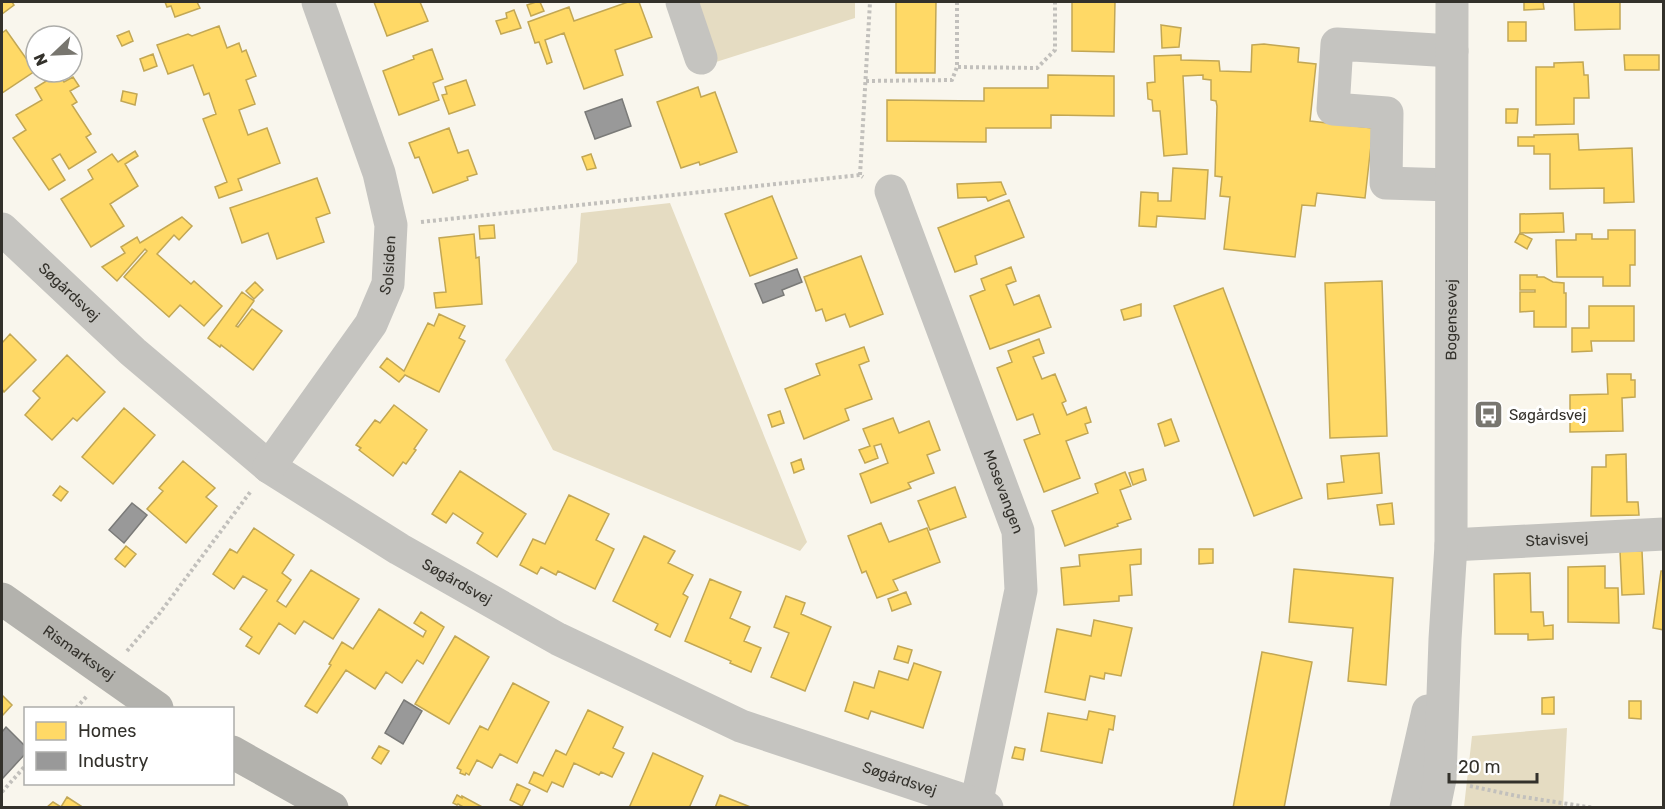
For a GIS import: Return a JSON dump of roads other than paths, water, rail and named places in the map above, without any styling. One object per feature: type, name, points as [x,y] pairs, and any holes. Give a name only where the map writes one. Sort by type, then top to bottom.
[{"type":"main road","name":"Rismarksvej","points":[[2,600],[156,707]]},
{"type":"main road","points":[[234,753],[332,807]]},
{"type":"street","name":"Solsiden","points":[[269,467],[371,324],[388,284],[391,225],[379,172],[318,2]]},
{"type":"street","points":[[682,2],[701,58]]},
{"type":"street","name":"Bogensevej","points":[[1437,793],[1451,545],[1452,2]]},
{"type":"street","points":[[1451,185],[1386,183],[1387,113],[1333,109],[1337,44],[1452,51]]},
{"type":"street","name":"Mosevangen","points":[[891,191],[1018,531],[1021,590],[981,806]]},
{"type":"street","name":"Søgårdsvej","points":[[2,229],[133,352],[269,467],[399,549],[558,639],[741,726],[981,806]]},
{"type":"street","name":"Stavisvej","points":[[1451,545],[1664,534]]},
{"type":"street","name":"Bogensevej","points":[[1406,807],[1445,639]]},
{"type":"place","name":"Søgårdsvej","points":[[1488,415]]}]
